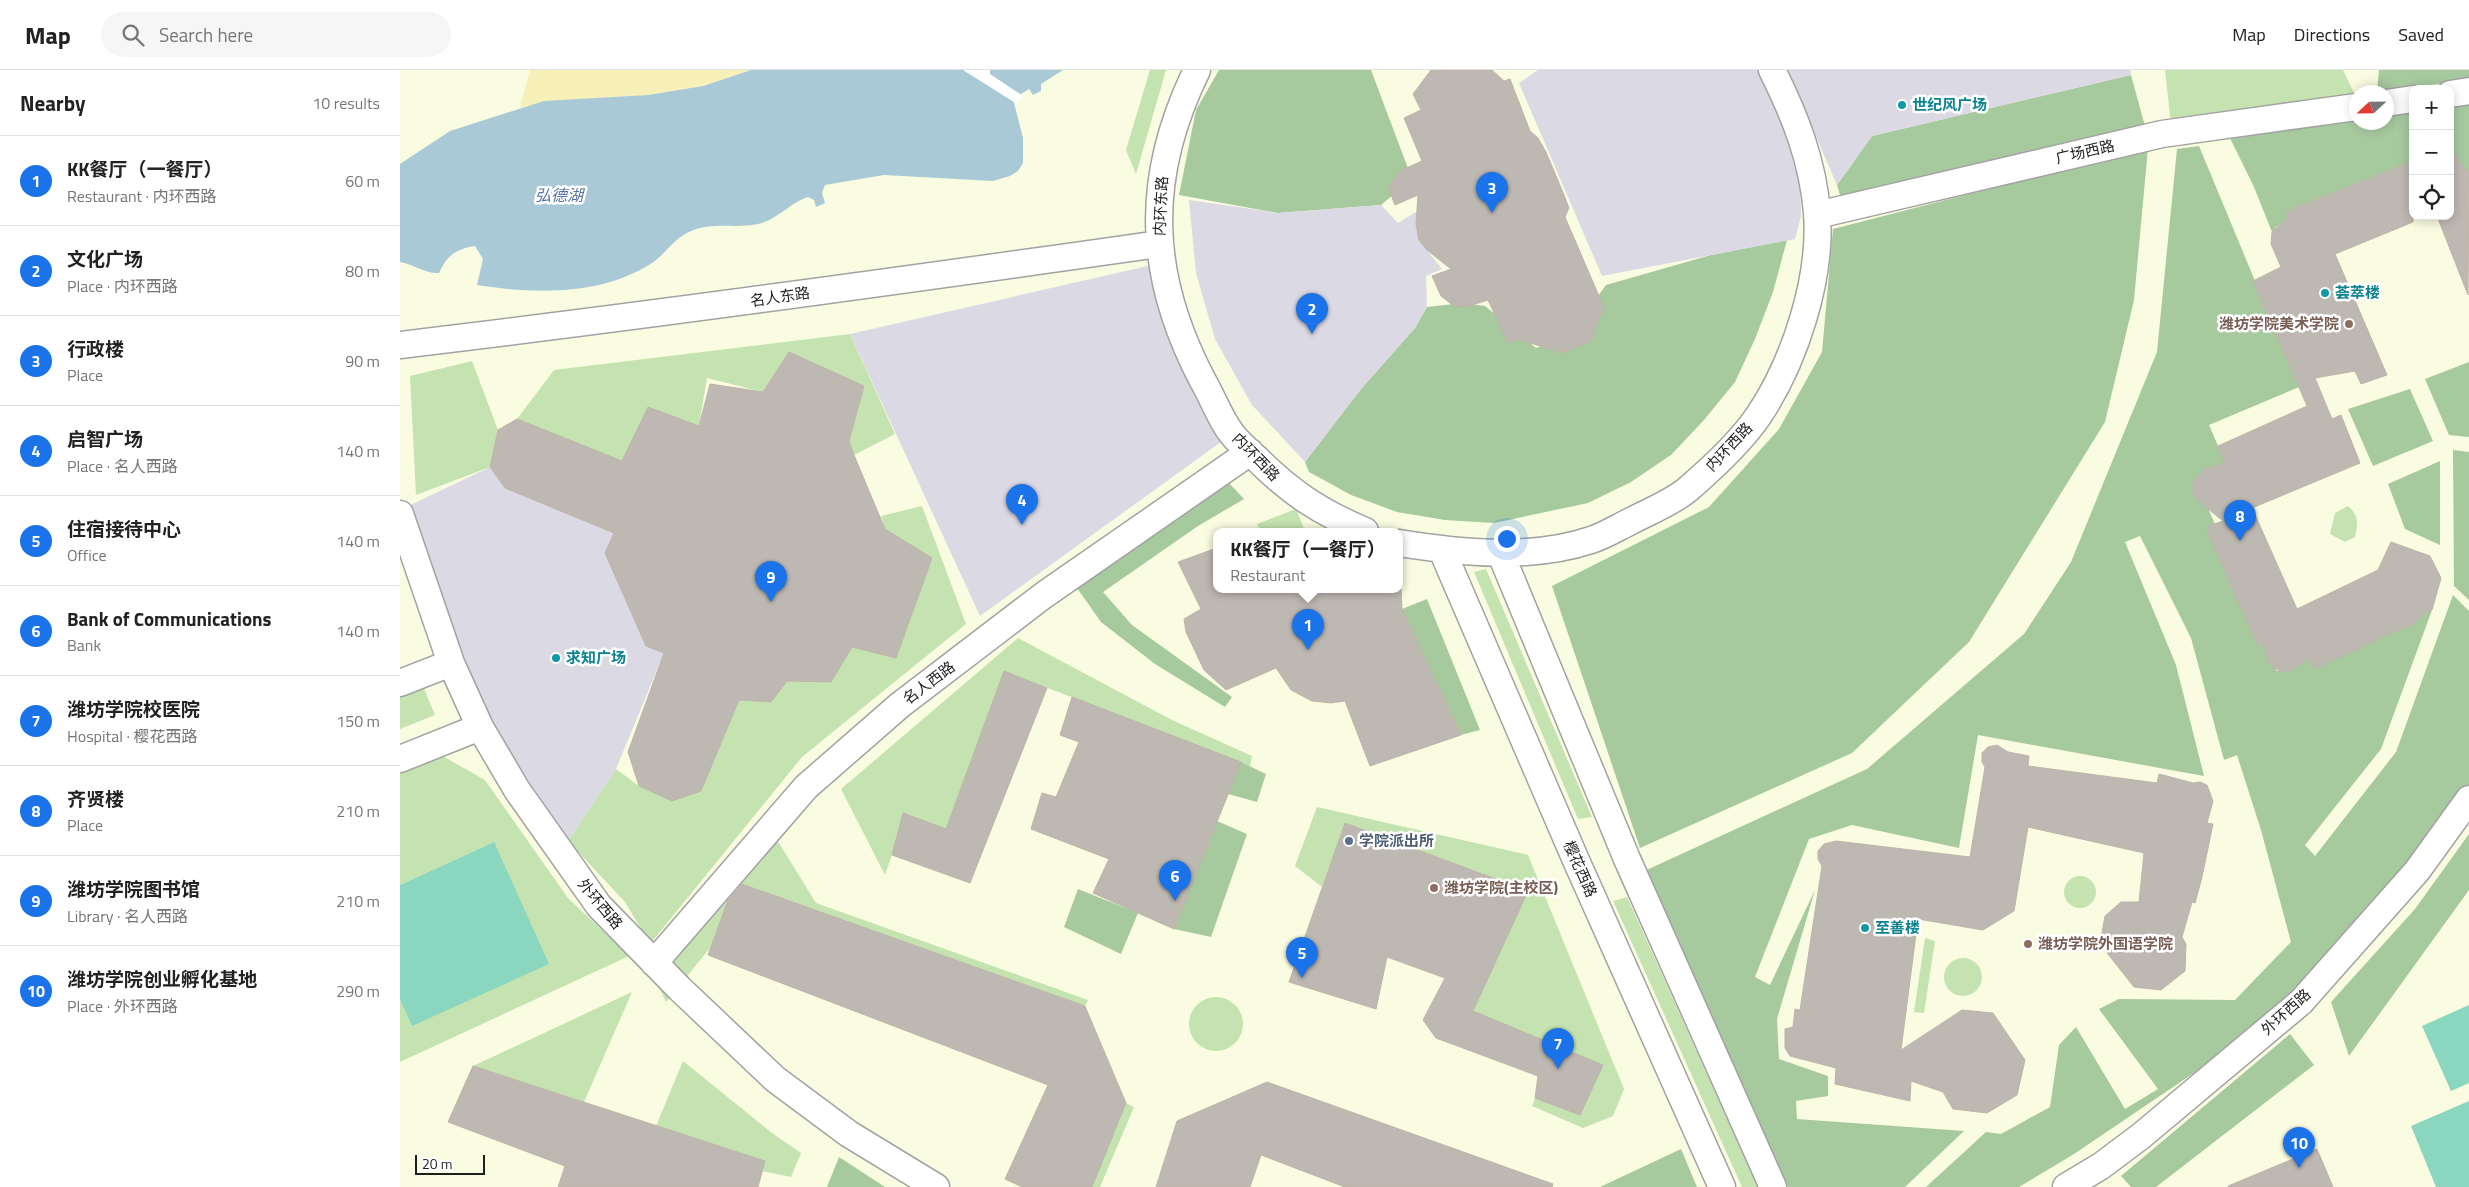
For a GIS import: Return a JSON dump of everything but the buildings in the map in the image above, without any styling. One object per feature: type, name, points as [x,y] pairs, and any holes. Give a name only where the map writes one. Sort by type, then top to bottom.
[{"type":"street","name":"内环东路","points":[[1184,345],[1164,284],[1159,244],[1160,184],[1169,138],[1197,70]]},
{"type":"street","name":"内环西路","points":[[1403,544],[1442,550],[1500,552],[1554,549],[1592,540],[1686,491],[1722,456],[1759,415],[1783,371],[1804,320],[1814,268],[1817,215],[1812,173],[1801,132],[1772,70]]},
{"type":"street","points":[[2454,93],[2469,91]]},
{"type":"street","points":[[2394,102],[2409,100]]},
{"type":"street","name":"广场西路","points":[[1817,215],[2162,134],[2349,108]]},
{"type":"street","name":"名人东路","points":[[400,345],[652,315],[992,269],[1159,244]]},
{"type":"street","name":"内环西路","points":[[1184,345],[1232,434],[1284,486],[1332,517],[1358,528]]},
{"type":"street","name":"名人西路","points":[[654,963],[806,787],[900,705],[1044,595],[1250,452]]},
{"type":"street","name":"外环西路","points":[[400,514],[451,662],[480,727],[517,790],[599,906],[654,963],[775,1079],[849,1134],[936,1187]]},
{"type":"street","name":"樱花西路","points":[[1442,550],[1575,858],[1722,1187]]},
{"type":"street","points":[[1500,552],[1627,859],[1774,1187]]},
{"type":"street","points":[[400,683],[451,662]]},
{"type":"street","points":[[400,759],[480,727]]},
{"type":"street","name":"外环西路","points":[[2066,1187],[2101,1166],[2141,1136],[2301,1002],[2417,871],[2469,799]]},
{"type":"shaded area","name":"潍坊学院(主校区)","points":[[400,70],[2469,70],[2469,1187],[400,1187]]},
{"type":"shaded area","points":[[1538,70],[1758,70],[1788,127],[1800,174],[1801,216],[1795,239],[1602,276],[1519,83]]},
{"type":"shaded area","name":"世纪风广场","points":[[1787,70],[2130,70],[2131,75],[1872,136],[1837,185]]},
{"type":"shaded area","points":[[1189,200],[1278,213],[1381,205],[1398,223],[1419,210],[1416,224],[1419,240],[1442,269],[1426,276],[1427,307],[1415,328],[1361,389],[1305,462],[1252,405],[1215,339],[1196,273]]},
{"type":"shaded area","points":[[1161,263],[1232,434],[980,616],[850,334]]},
{"type":"shaded area","name":"求知广场","points":[[490,467],[505,488],[614,533],[605,553],[664,653],[616,769],[560,853],[517,790],[400,510]]},
{"type":"green space","points":[[1150,70],[1166,70],[1136,174],[1126,150]]},
{"type":"green space","points":[[1219,70],[1371,70],[1412,179],[1381,205],[1278,213],[1179,195],[1196,110]]},
{"type":"green space","points":[[2165,70],[2343,70],[2350,85],[2349,98],[2171,125]]},
{"type":"green space","points":[[2379,70],[2469,70],[2469,80],[2431,85],[2409,85],[2409,88],[2394,90],[2394,85],[2378,85]]},
{"type":"green space","points":[[2131,75],[2146,130],[1842,202],[1837,185],[1872,136]]},
{"type":"green space","points":[[2469,104],[2469,182],[2464,185],[2464,168],[2454,160],[2454,106]]},
{"type":"green space","points":[[2409,113],[2409,163],[2285,212],[2290,220],[2277,226],[2272,232],[2254,187],[2230,138],[2349,121],[2349,130],[2394,130],[2394,115]]},
{"type":"green space","points":[[2199,146],[2299,387],[2209,425],[2228,469],[2203,470],[2193,482],[2194,496],[2207,506],[2215,524],[2207,527],[2257,645],[2265,641],[2269,663],[2277,671],[2292,670],[2309,656],[2314,668],[2392,620],[2411,627],[2417,619],[2432,610],[2381,749],[2305,845],[2315,856],[2396,752],[2453,595],[2469,611],[2469,787],[2394,883],[2300,985],[2219,1056],[2074,1154],[2019,1187],[1926,1187],[1986,1132],[2001,1134],[2050,1107],[2059,1045],[2076,1027],[2125,1109],[2158,1089],[2099,1009],[2119,999],[2235,1000],[2291,942],[2261,830],[2237,755],[2224,760],[2191,638],[2140,536],[2125,542],[2176,665],[2204,776],[1978,735],[1959,848],[1852,825],[1809,839],[1755,977],[1770,985],[1815,890],[1777,1019],[1779,1059],[1828,1076],[1828,1096],[1796,1101],[1797,1119],[1964,1131],[1905,1187],[1788,1187],[1640,873],[1867,769],[2024,634],[2071,562],[2157,352],[2177,149]]},
{"type":"green space","points":[[2148,148],[2134,300],[2105,422],[1969,642],[1852,753],[1640,848],[1552,586],[1709,507],[1779,429],[1822,352],[1833,229]]},
{"type":"green space","points":[[1787,240],[1773,292],[1755,339],[1735,382],[1704,420],[1671,455],[1631,482],[1588,503],[1494,523],[1445,520],[1397,512],[1351,495],[1309,472],[1305,462],[1361,389],[1415,328],[1427,307],[1462,303],[1485,306],[1536,348],[1570,335],[1606,285],[1711,255]]},
{"type":"green space","points":[[850,334],[895,434],[854,455],[849,441],[864,386],[789,352],[763,392],[707,378],[699,426],[648,407],[622,461],[517,419],[554,370]]},
{"type":"green space","points":[[472,361],[498,430],[490,467],[416,495],[410,376]]},
{"type":"green space","points":[[2469,362],[2469,437],[2449,435],[2425,379]]},
{"type":"green space","points":[[2410,389],[2433,441],[2373,466],[2348,409]]},
{"type":"green space","points":[[2453,450],[2469,452],[2469,600],[2454,586]]},
{"type":"green space","points":[[2440,461],[2440,545],[2405,529],[2388,484]]},
{"type":"green space","points":[[1229,483],[1244,499],[1198,526],[1103,592],[1132,625],[1232,697],[1225,707],[1155,664],[1101,622],[1077,588]]},
{"type":"green space","points":[[922,506],[966,624],[802,757],[650,944],[625,902],[568,841],[616,769],[639,786],[672,801],[701,791],[739,700],[771,702],[787,681],[831,682],[852,647],[896,658],[932,558],[885,529],[881,516]]},
{"type":"green space","points":[[2348,506],[2356,517],[2357,528],[2355,537],[2345,542],[2330,534],[2335,513]]},
{"type":"green space","points":[[1296,509],[1304,528],[1259,528],[1257,524]]},
{"type":"green space","points":[[1486,569],[1592,817],[1578,819],[1474,572]]},
{"type":"green space","points":[[1427,599],[1480,730],[1461,735],[1402,609]]},
{"type":"green space","points":[[1018,638],[1172,720],[1252,756],[1250,766],[1004,671],[946,829],[903,814],[885,875],[841,789]]},
{"type":"green space","points":[[423,686],[435,715],[400,729],[400,695]]},
{"type":"green space","points":[[439,754],[485,780],[568,898],[629,956],[400,1062],[400,1000],[412,1026],[494,842],[400,885],[400,770]]},
{"type":"green space","points":[[1241,762],[1266,774],[1257,802],[1228,794]]},
{"type":"green space","points":[[1317,807],[1528,855],[1624,1089],[1613,1116],[1583,1128],[1532,1106],[1535,1098],[1580,1115],[1602,1065],[1473,1011],[1527,891],[1345,823],[1322,887],[1295,866]]},
{"type":"green space","points":[[1217,821],[1247,834],[1211,937],[1174,929]]},
{"type":"green space","points":[[2469,834],[2469,890],[2349,1056],[2331,1002],[2415,909]]},
{"type":"green space","points":[[768,835],[779,843],[816,903],[1088,1000],[1085,1006],[735,881],[710,948],[666,1002],[654,977]]},
{"type":"green space","points":[[494,842],[549,964],[412,1026],[400,1000],[400,885]]},
{"type":"green space","points":[[2080,876],[2086,877],[2091,881],[2095,886],[2095,898],[2091,903],[2086,907],[2080,908],[2074,907],[2069,903],[2065,898],[2064,892],[2065,886],[2069,881],[2074,877]]},
{"type":"green space","points":[[1078,889],[1138,913],[1121,954],[1064,927]]},
{"type":"green space","points":[[1627,897],[1758,1187],[1742,1187],[1613,901]]},
{"type":"green space","points":[[1925,938],[1935,941],[1924,1013],[1914,1012]]},
{"type":"green space","points":[[1963,958],[1976,964],[1982,977],[1976,990],[1963,996],[1950,990],[1944,977],[1950,964]]},
{"type":"green space","points":[[632,992],[584,1102],[473,1066]]},
{"type":"green space","points":[[1216,997],[1226,999],[1235,1005],[1241,1014],[1243,1024],[1241,1034],[1235,1043],[1226,1049],[1216,1051],[1206,1049],[1197,1043],[1191,1034],[1189,1024],[1191,1014],[1197,1005],[1206,999]]},
{"type":"green space","points":[[2469,1005],[2469,1083],[2451,1091],[2422,1026]]},
{"type":"green space","points":[[2290,1034],[2314,1065],[2156,1187],[2131,1187],[2121,1176]]},
{"type":"green space","points":[[683,1061],[772,1133],[801,1153],[791,1177],[762,1171],[765,1161],[656,1126]]},
{"type":"green space","points":[[2469,1101],[2469,1187],[2436,1187],[2411,1126]]},
{"type":"green space","points":[[1126,1103],[1134,1107],[1100,1187],[1092,1187]]},
{"type":"green space","points":[[1681,1149],[1697,1187],[1600,1187]]},
{"type":"green space","points":[[839,1157],[885,1187],[827,1187]]},
{"type":"sand","points":[[530,70],[751,70],[703,86],[648,95],[520,108]]},
{"type":"water","name":"弘德湖","points":[[751,70],[1063,70],[1041,84],[1041,91],[1033,95],[1029,89],[1013,99],[1023,138],[1023,163],[1018,171],[1010,176],[993,181],[884,175],[825,185],[822,193],[825,203],[816,207],[814,200],[808,197],[771,219],[758,224],[713,226],[696,229],[677,239],[652,263],[632,274],[611,282],[589,287],[544,291],[477,285],[483,259],[475,246],[452,254],[439,273],[429,272],[400,262],[400,164],[450,131],[544,101],[648,95],[703,86]]},
{"type":"pier","points":[[963,70],[990,70],[990,74],[1023,96],[1017,104]]},
{"type":"place","name":"世纪风广场","points":[[1902,105]]},
{"type":"place","name":"行政楼","points":[[1492,213]]},
{"type":"place","name":"荟萃楼","points":[[2325,293]]},
{"type":"place","name":"潍坊学院美术学院","points":[[2349,324]]},
{"type":"place","name":"文化广场","points":[[1312,334]]},
{"type":"place","name":"启智广场","points":[[1022,525]]},
{"type":"place","name":"齐贤楼","points":[[2240,541]]},
{"type":"place","name":"潍坊学院图书馆","points":[[771,602]]},
{"type":"place","name":"KK餐厅（一餐厅）","points":[[1308,650]]},
{"type":"place","name":"求知广场","points":[[556,658]]},
{"type":"place","name":"学院派出所","points":[[1349,841]]},
{"type":"place","name":"潍坊学院(主校区)","points":[[1434,888]]},
{"type":"place","name":"Bank of Communications","points":[[1175,901]]},
{"type":"place","name":"至善楼","points":[[1865,928]]},
{"type":"place","name":"潍坊学院外国语学院","points":[[2028,944]]},
{"type":"place","name":"住宿接待中心","points":[[1302,978]]},
{"type":"place","name":"潍坊学院校医院","points":[[1558,1069]]},
{"type":"place","name":"潍坊学院创业孵化基地","points":[[2299,1168]]}]
